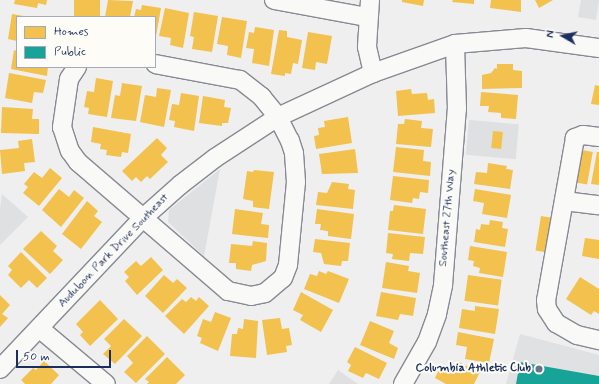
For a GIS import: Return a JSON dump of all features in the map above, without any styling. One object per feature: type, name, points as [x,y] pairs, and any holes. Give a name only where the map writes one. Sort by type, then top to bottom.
[{"type":"street","points":[[274,0],[369,8],[366,47],[373,73]]},
{"type":"street","name":"Audubon Park Drive Southeast","points":[[0,369],[143,218],[215,158],[278,117],[373,73],[455,44],[526,38],[599,48]]},
{"type":"street","name":"Southeast 27th Way","points":[[403,384],[427,342],[437,314],[443,285],[457,109],[455,44]]},
{"type":"street","points":[[75,68],[69,79],[63,110],[62,127],[70,151],[78,162],[228,291],[251,296],[265,293],[283,278],[288,265],[296,182],[294,153],[278,117],[262,97],[240,80],[156,64]]},
{"type":"street","points":[[599,137],[583,135],[575,138],[546,300],[547,309],[556,323],[576,335],[599,340]]},
{"type":"street","points":[[564,201],[599,205]]},
{"type":"street","points":[[39,328],[106,384]]},
{"type":"shaded area","points":[[581,0],[599,0],[596,20],[578,17]]},
{"type":"shaded area","points":[[469,120],[519,124],[516,159],[466,155]]},
{"type":"shaded area","points":[[220,169],[204,256],[168,222],[169,210]]},
{"type":"shaded area","points":[[2,194],[28,217],[0,245],[0,209]]},
{"type":"shaded area","points":[[520,334],[599,355],[599,384],[506,384]]},
{"type":"shaded area","points":[[338,370],[358,384],[329,384]]},
{"type":"building: Homes","points":[[15,0],[47,0],[46,5],[38,3],[37,8],[14,4]]},
{"type":"building: Homes","points":[[74,0],[100,0],[100,16],[74,16]]},
{"type":"building: Homes","points":[[108,0],[133,1],[130,16],[105,16]]},
{"type":"building: Homes","points":[[402,0],[424,0],[423,6],[402,2]]},
{"type":"building: Homes","points":[[453,0],[474,0],[474,4],[452,2]]},
{"type":"building: Homes","points":[[491,0],[521,0],[521,12],[490,8]]},
{"type":"building: Homes","points":[[535,0],[553,0],[539,8]]},
{"type":"building: Homes","points":[[142,5],[161,8],[156,36],[156,16],[134,16],[136,9],[141,10]]},
{"type":"building: Homes","points":[[165,8],[189,13],[183,48],[170,45],[171,38],[159,36]]},
{"type":"building: Homes","points":[[194,12],[218,16],[212,52],[192,49],[194,37],[190,36]]},
{"type":"building: Homes","points":[[12,14],[24,16],[16,16],[16,41],[8,39]]},
{"type":"building: Homes","points":[[222,17],[247,21],[241,58],[227,55],[228,46],[217,44]]},
{"type":"building: Homes","points":[[255,27],[274,30],[269,66],[252,63],[254,49],[246,48],[249,32],[254,33]]},
{"type":"building: Homes","points":[[279,30],[287,31],[287,37],[302,40],[298,64],[293,63],[291,74],[285,73],[285,76],[271,74]]},
{"type":"building: Homes","points":[[308,32],[332,36],[327,64],[316,62],[315,70],[302,68]]},
{"type":"building: Homes","points":[[14,50],[16,51],[16,68],[48,68],[47,76],[11,69]]},
{"type":"building: Homes","points":[[497,64],[513,64],[513,70],[522,71],[522,88],[482,89],[482,75],[491,73],[495,68],[497,69]]},
{"type":"building: Homes","points":[[9,73],[46,80],[43,93],[34,92],[32,103],[5,98]]},
{"type":"building: Homes","points":[[96,78],[113,81],[107,117],[88,114],[89,108],[84,107],[87,91],[94,92]]},
{"type":"building: Homes","points":[[122,83],[142,86],[136,121],[111,118],[115,95],[120,96]]},
{"type":"building: Homes","points":[[595,85],[599,86],[599,105],[591,104]]},
{"type":"building: Homes","points":[[157,88],[171,90],[164,127],[140,122],[145,95],[156,97]]},
{"type":"building: Homes","points":[[411,89],[412,94],[427,93],[428,100],[434,99],[435,113],[398,116],[396,91]]},
{"type":"building: Homes","points":[[481,92],[518,95],[516,119],[501,118],[501,113],[488,112],[489,106],[480,106]]},
{"type":"building: Homes","points":[[181,93],[199,96],[194,131],[174,127],[175,121],[169,120],[172,104],[179,105]]},
{"type":"building: Homes","points":[[203,96],[225,100],[224,107],[231,108],[228,123],[222,123],[222,126],[199,123]]},
{"type":"building: Homes","points":[[2,107],[33,109],[32,119],[39,119],[39,134],[1,133]]},
{"type":"building: Homes","points":[[348,117],[352,143],[316,149],[314,136],[319,135],[318,128],[325,127],[324,121]]},
{"type":"building: Homes","points":[[405,119],[422,121],[421,128],[433,129],[431,147],[396,144],[398,124],[404,124]]},
{"type":"building: Homes","points":[[93,127],[131,134],[128,153],[122,152],[121,157],[106,155],[107,150],[100,149],[101,144],[91,142]]},
{"type":"building: Homes","points":[[493,131],[503,132],[501,149],[491,148]]},
{"type":"building: Homes","points":[[157,138],[167,148],[161,155],[168,162],[150,179],[147,176],[141,182],[136,177],[132,181],[122,171]]},
{"type":"building: Homes","points":[[32,139],[35,162],[24,163],[25,171],[2,174],[0,150],[19,148],[18,141]]},
{"type":"building: Homes","points":[[396,147],[424,150],[423,161],[431,162],[430,176],[393,172]]},
{"type":"building: Homes","points":[[355,149],[358,173],[322,174],[319,154]]},
{"type":"building: Homes","points":[[582,150],[593,152],[587,184],[576,182]]},
{"type":"building: Homes","points":[[597,152],[599,152],[599,185],[591,184]]},
{"type":"building: Homes","points":[[488,163],[507,166],[506,169],[513,170],[510,189],[474,184],[476,172],[487,173]]},
{"type":"building: Homes","points":[[50,168],[62,178],[39,206],[23,193],[28,187],[24,184],[34,172],[42,178]]},
{"type":"building: Homes","points":[[254,170],[274,172],[269,209],[253,207],[253,201],[243,199],[247,171],[253,172]]},
{"type":"building: Homes","points":[[393,176],[429,180],[428,193],[420,192],[419,199],[413,198],[412,203],[390,200]]},
{"type":"building: Homes","points":[[332,182],[349,184],[348,189],[355,190],[353,209],[316,205],[318,192],[327,193]]},
{"type":"building: Homes","points":[[59,189],[69,197],[74,190],[84,198],[61,227],[42,210]]},
{"type":"building: Homes","points":[[475,189],[511,195],[507,218],[482,214],[484,203],[473,201]]},
{"type":"building: Homes","points":[[87,201],[98,211],[94,216],[102,222],[81,249],[62,234]]},
{"type":"building: Homes","points":[[394,205],[426,209],[423,234],[388,230],[390,211],[393,211]]},
{"type":"building: Homes","points":[[235,209],[263,213],[261,224],[269,225],[268,238],[232,234]]},
{"type":"building: Homes","points":[[317,209],[354,214],[351,239],[328,236],[328,231],[320,230],[321,224],[315,224]]},
{"type":"building: Homes","points":[[541,216],[553,218],[547,252],[536,251]]},
{"type":"building: Homes","points":[[490,220],[503,222],[502,228],[508,229],[505,247],[474,242],[476,229],[480,230],[481,224],[489,225]]},
{"type":"building: Homes","points":[[41,231],[57,246],[53,251],[63,260],[50,274],[23,249]]},
{"type":"building: Homes","points":[[388,233],[425,237],[423,254],[410,253],[409,261],[392,259],[393,254],[386,253]]},
{"type":"building: Homes","points":[[585,238],[599,240],[599,259],[582,256]]},
{"type":"building: Homes","points":[[315,239],[350,243],[348,261],[342,261],[341,266],[324,264],[321,253],[313,252]]},
{"type":"building: Homes","points":[[253,241],[267,243],[266,261],[252,265],[251,271],[236,269],[236,263],[229,263],[231,244],[252,246]]},
{"type":"building: Homes","points":[[470,246],[507,252],[503,277],[479,273],[480,268],[473,266],[474,261],[468,260]]},
{"type":"building: Homes","points":[[21,252],[47,278],[37,288],[29,280],[21,288],[8,275],[12,270],[8,266]]},
{"type":"building: Homes","points":[[151,257],[163,270],[137,295],[125,281],[129,277],[124,272],[136,261],[141,266]]},
{"type":"building: Homes","points":[[386,262],[409,266],[408,271],[420,273],[417,293],[382,288]]},
{"type":"building: Homes","points":[[319,271],[326,274],[328,271],[349,279],[339,303],[304,289],[310,274],[317,276]]},
{"type":"building: Homes","points":[[164,275],[173,283],[177,279],[187,288],[163,313],[145,296]]},
{"type":"building: Homes","points":[[468,275],[502,280],[498,305],[464,301]]},
{"type":"building: Homes","points":[[580,277],[599,289],[599,314],[594,311],[591,315],[566,299]]},
{"type":"building: Homes","points":[[301,292],[333,310],[321,332],[300,320],[303,315],[293,310]]},
{"type":"building: Homes","points":[[381,292],[416,298],[413,316],[400,314],[398,320],[376,316]]},
{"type":"building: Homes","points":[[0,295],[10,305],[2,314],[8,318],[0,327]]},
{"type":"building: Homes","points":[[191,297],[196,301],[199,297],[209,306],[184,334],[165,316],[182,299],[186,302]]},
{"type":"building: Homes","points":[[100,300],[118,319],[90,346],[80,335],[83,332],[76,324]]},
{"type":"building: Homes","points":[[475,306],[499,309],[495,334],[459,328],[462,309],[475,311]]},
{"type":"building: Homes","points":[[215,312],[231,318],[218,351],[200,343],[202,338],[197,336],[203,319],[211,322]]},
{"type":"building: Homes","points":[[280,318],[282,329],[289,328],[292,345],[286,346],[287,352],[267,355],[262,320]]},
{"type":"building: Homes","points":[[124,319],[142,336],[115,364],[103,354],[111,346],[104,339]]},
{"type":"building: Homes","points":[[244,319],[258,321],[256,358],[230,356],[232,334],[237,334],[238,328],[243,329]]},
{"type":"building: Homes","points":[[370,321],[394,331],[389,343],[398,348],[394,359],[360,345]]},
{"type":"building: Homes","points":[[458,332],[494,339],[489,363],[465,359],[467,347],[456,345]]},
{"type":"building: Homes","points":[[147,336],[165,354],[136,383],[124,372],[133,363],[127,356]]},
{"type":"building: Homes","points":[[355,347],[387,363],[379,379],[366,373],[363,378],[348,371],[351,365],[347,362]]},
{"type":"building: Homes","points":[[167,357],[185,375],[176,384],[147,384],[149,382],[145,379]]},
{"type":"building: Homes","points":[[44,361],[59,375],[51,384],[25,384],[21,380],[33,368],[36,370]]},
{"type":"building: Homes","points":[[459,362],[480,372],[474,384],[446,384],[435,378],[441,365],[447,368],[449,363],[457,366]]},
{"type":"building: Public","name":"Columbia Athletic Club","points":[[520,362],[599,376],[599,384],[516,384]]},
{"type":"place","name":"Columbia Athletic Club","points":[[539,369]]}]
